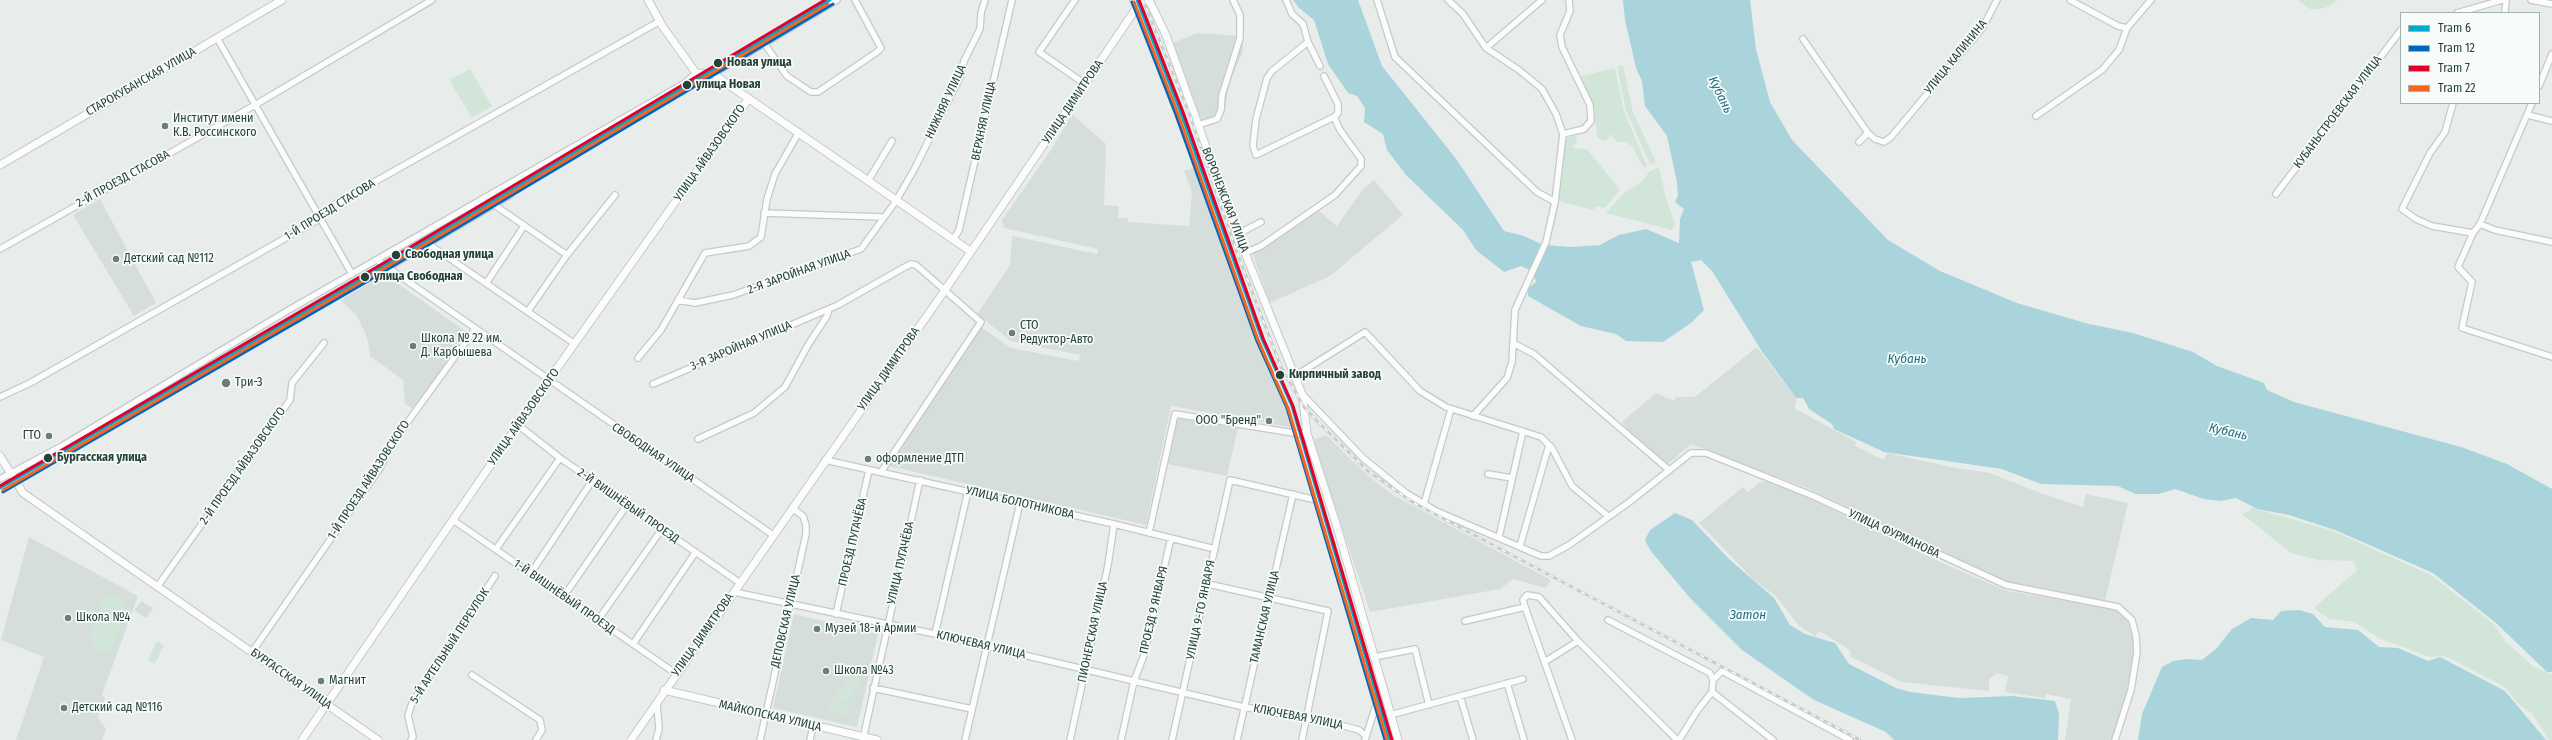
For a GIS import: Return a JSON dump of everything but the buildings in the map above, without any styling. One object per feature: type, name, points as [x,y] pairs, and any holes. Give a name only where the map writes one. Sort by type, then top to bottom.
[{"type":"street","name":"СТАРОКУБАНСКАЯ УЛИЦА","points":[[0,165],[282,0]]},
{"type":"street","name":"2-Й ПРОЕЗД СТАСОВА","points":[[0,249],[255,105],[432,0]]},
{"type":"street","points":[[648,0],[660,21],[696,74]]},
{"type":"street","points":[[0,479],[62,446],[352,274],[685,83],[696,74],[713,74],[837,0]]},
{"type":"street","points":[[764,43],[787,76],[811,92],[818,92],[881,48],[855,0]]},
{"type":"street","name":"НИЖНЯЯ УЛИЦА","points":[[896,201],[960,77],[964,61],[980,29],[980,13],[985,0]]},
{"type":"street","name":"ВЕРХНЯЯ УЛИЦА","points":[[954,240],[961,222],[1012,0]]},
{"type":"street","points":[[1075,0],[1039,52],[1085,84]]},
{"type":"street","points":[[1133,0],[1137,8]]},
{"type":"street","name":"УЛИЦА ДИМИТРОВА","points":[[631,740],[656,701],[945,290],[970,251],[1137,8],[1148,0]]},
{"type":"street","name":"ВОРОНЕЖСКАЯ УЛИЦА","points":[[1148,0],[1166,35],[1245,253],[1302,394],[1307,433],[1338,530],[1398,740]]},
{"type":"street","points":[[1198,125],[1217,119],[1221,110],[1222,95],[1240,38],[1240,16],[1233,0]]},
{"type":"street","points":[[1286,0],[1292,14],[1303,24],[1308,42],[1320,66]]},
{"type":"street","points":[[1377,0],[1396,57],[1537,192],[1555,202]]},
{"type":"street","points":[[1448,0],[1463,14],[1486,48],[1519,70],[1542,89],[1556,114],[1563,134],[1555,202],[1546,242],[1516,310],[1512,362],[1506,378],[1473,416]]},
{"type":"street","points":[[1486,48],[1542,0]]},
{"type":"street","points":[[1563,134],[1584,129],[1592,121],[1590,105],[1562,47],[1560,35],[1570,11],[1570,0]]},
{"type":"street","name":"УЛИЦА КАЛИНИНА","points":[[1868,132],[1875,139],[1884,142],[1983,27],[1998,0]]},
{"type":"street","points":[[2070,0],[2118,26],[2127,28]]},
{"type":"street","points":[[2036,116],[2102,70],[2119,50],[2127,28],[2151,0]]},
{"type":"street","points":[[2460,12],[2502,0]]},
{"type":"street","points":[[2505,12],[2506,0]]},
{"type":"street","points":[[2531,0],[2552,4]]},
{"type":"street","name":"1-Й ПРОЕЗД СТАСОВА","points":[[0,397],[36,380],[321,218],[330,207],[660,21]]},
{"type":"street","name":"КУБАНЬСТРОЕВСКАЯ УЛИЦА","points":[[2276,194],[2400,31]]},
{"type":"street","points":[[217,38],[352,274]]},
{"type":"street","points":[[1803,39],[1868,132],[1859,142]]},
{"type":"street","points":[[1308,42],[1272,71],[1267,78],[1256,119],[1253,146],[1256,156],[1334,117],[1338,113],[1338,104],[1324,76]]},
{"type":"street","points":[[2540,84],[2552,54]]},
{"type":"street","points":[[713,74],[970,251]]},
{"type":"street","name":"УЛИЦА АЙВАЗОВСКОГО","points":[[302,740],[548,381],[749,98]]},
{"type":"street","points":[[2453,104],[2445,132],[2430,153],[2402,209],[2416,219],[2432,226],[2473,233]]},
{"type":"street","points":[[2532,104],[2480,224],[2473,233],[2458,267],[2472,282],[2462,328],[2552,358]]},
{"type":"street","points":[[2528,115],[2552,121]]},
{"type":"street","points":[[1245,253],[1261,246],[1335,195],[1361,166],[1361,159],[1340,130],[1334,117]]},
{"type":"street","points":[[638,358],[662,330],[704,253],[749,246],[760,237],[764,213],[775,174],[799,132]]},
{"type":"street","points":[[868,181],[892,141]]},
{"type":"street","points":[[387,268],[510,195]]},
{"type":"street","points":[[528,311],[566,255],[615,195]]},
{"type":"street","name":"2-Я ЗАРОЙНАЯ УЛИЦА","points":[[678,300],[696,303],[734,295],[840,258],[861,249],[896,201]]},
{"type":"street","points":[[494,204],[566,255]]},
{"type":"street","points":[[764,213],[883,217]]},
{"type":"street","points":[[1238,234],[1261,222]]},
{"type":"street","points":[[2480,224],[2495,230],[2552,242]]},
{"type":"street","points":[[487,282],[524,226]]},
{"type":"street","points":[[428,243],[487,282],[575,344]]},
{"type":"street","name":"СВОБОДНАЯ УЛИЦА","points":[[377,260],[548,381],[773,535]]},
{"type":"street","name":"3-Я ЗАРОЙНАЯ УЛИЦА","points":[[653,384],[829,309],[911,264],[916,265],[945,290]]},
{"type":"street","points":[[881,472],[981,322],[945,290]]},
{"type":"street","points":[[698,439],[754,413],[785,387],[808,345],[828,316],[829,309]]},
{"type":"street","name":"1-Й ПРОЕЗД АЙВАЗОВСКОГО","points":[[252,652],[380,468],[391,445],[475,329]]},
{"type":"street","points":[[1295,376],[1365,332],[1420,391],[1451,409],[1540,437],[1549,445],[1572,486],[1608,516]]},
{"type":"street","name":"2-Й ПРОЕЗД АЙВАЗОВСКОГО","points":[[157,587],[290,400],[292,383],[324,343]]},
{"type":"street","points":[[1513,343],[1534,354],[1669,470]]},
{"type":"street","name":"УЛИЦА ФУРМАНОВА","points":[[1302,394],[1372,467],[1424,504],[1541,556],[1549,556],[1562,549],[1690,453],[1706,453],[1811,494],[2006,585],[2118,607],[2132,620],[2136,636],[2137,652],[2131,690],[2115,740]]},
{"type":"street","points":[[1424,504],[1451,409]]},
{"type":"street","points":[[1149,533],[1175,414],[1300,434],[1307,433]]},
{"type":"street","name":"2-Й ВИШНЁВЫЙ ПРОЕЗД","points":[[518,425],[592,481],[740,583]]},
{"type":"street","points":[[1499,537],[1523,431]]},
{"type":"street","points":[[1520,546],[1549,445]]},
{"type":"street","name":"БУРГАССКАЯ УЛИЦА","points":[[0,456],[23,493],[378,740]]},
{"type":"street","points":[[496,549],[560,458]]},
{"type":"street","name":"УЛИЦА БОЛОТНИКОВА","points":[[825,460],[1114,524],[1215,549]]},
{"type":"street","name":"ПРОЕЗД ПУГАЧЁВА","points":[[836,614],[869,470]]},
{"type":"street","points":[[1488,474],[1512,478]]},
{"type":"street","name":"УЛИЦА ПУГАЧЁВА","points":[[863,739],[887,624],[920,480]]},
{"type":"street","name":"УЛИЦА 9-ГО ЯНВАРЯ","points":[[1172,740],[1230,480],[1293,494]]},
{"type":"street","points":[[531,573],[592,481]]},
{"type":"street","points":[[935,634],[968,491]]},
{"type":"street","points":[[1293,494],[1312,499]]},
{"type":"street","name":"ТАМАНСКАЯ УЛИЦА","points":[[1237,740],[1293,494]]},
{"type":"street","points":[[965,740],[1020,503]]},
{"type":"street","points":[[564,596],[628,505]]},
{"type":"street","name":"ДЕПОВСКАЯ УЛИЦА","points":[[760,740],[806,525],[803,516],[792,508]]},
{"type":"street","name":"1-Й ВИШНЁВЫЙ ПРОЕЗД","points":[[453,520],[675,674]]},
{"type":"street","name":"ПИОНЕРСКАЯ УЛИЦА","points":[[1070,740],[1108,565],[1114,524]]},
{"type":"street","points":[[598,620],[662,530]]},
{"type":"street","name":"ПРОЕЗД 9 ЯНВАРЯ","points":[[1134,681],[1144,655],[1171,538]]},
{"type":"street","points":[[633,644],[695,553]]},
{"type":"street","name":"5-Й АРТЕЛЬНЫЙ ПЕРЕУЛОК","points":[[411,740],[413,737],[408,716],[412,703],[495,576]]},
{"type":"street","points":[[1208,584],[1328,611],[1302,740]]},
{"type":"street","name":"КЛЮЧЕВАЯ УЛИЦА","points":[[734,592],[935,634],[1244,706],[1359,730],[1366,738]]},
{"type":"street","points":[[1572,740],[1546,661],[1525,607],[1523,600],[1527,595],[1539,596],[1578,641],[1678,740],[1697,711],[1712,692],[1713,680],[1710,673],[1608,620]]},
{"type":"street","points":[[1465,621],[1525,607]]},
{"type":"street","points":[[1546,661],[1578,641]]},
{"type":"street","points":[[1374,656],[1415,649],[1429,705]]},
{"type":"street","points":[[1713,680],[1722,671],[1850,740]]},
{"type":"street","points":[[472,675],[540,720],[542,730],[536,740]]},
{"type":"street","points":[[1390,715],[1523,679]]},
{"type":"street","points":[[1120,740],[1134,681]]},
{"type":"street","points":[[1507,683],[1524,740]]},
{"type":"street","points":[[873,688],[972,709]]},
{"type":"street","name":"МАЙКОПСКАЯ УЛИЦА","points":[[664,690],[863,739],[876,740]]},
{"type":"street","points":[[1712,692],[1773,740]]},
{"type":"street","points":[[1460,696],[1473,740]]},
{"type":"street","points":[[656,701],[659,729],[656,740]]},
{"type":"street","points":[[1366,738],[1375,708]]},
{"type":"street","points":[[810,740],[813,726]]},
{"type":"shaded area","points":[[1197,33],[1243,36],[1243,51],[1229,84],[1225,111],[1220,120],[1203,125],[1173,43]]},
{"type":"shaded area","points":[[1072,114],[1106,144],[1104,205],[1119,206],[1118,218],[1128,218],[1128,222],[1189,226],[1192,192],[1184,171],[1195,167],[1294,428],[1171,406],[1146,525],[889,466],[981,327],[1011,348],[1079,361],[1080,355],[1011,341],[977,314],[1010,265],[1012,236],[1097,254],[1098,249],[1004,228],[1002,220],[1053,147]]},
{"type":"shaded area","points":[[1374,180],[1403,215],[1330,276],[1270,303],[1252,252],[1265,246],[1318,210],[1337,226],[1363,189]]},
{"type":"shaded area","name":"Детский сад №112","points":[[100,199],[156,303],[134,316],[73,215]]},
{"type":"shaded area","name":"Школа № 22 им. Д. Карбышева","points":[[384,274],[468,333],[413,409],[405,404],[403,380],[370,356],[367,337],[357,316],[341,300]]},
{"type":"shaded area","points":[[1757,347],[1797,400],[1794,408],[1856,442],[1855,446],[1884,460],[1887,453],[1951,467],[1990,473],[2043,494],[2083,507],[2086,494],[2128,503],[2105,601],[2010,583],[1807,488],[1691,444],[1667,465],[1634,437],[1622,422],[1656,393],[1674,401],[1676,397],[1695,397]]},
{"type":"shaded area","points":[[1176,418],[1238,428],[1227,476],[1167,464]]},
{"type":"shaded area","points":[[1326,435],[1367,475],[1393,495],[1551,580],[1546,588],[1513,579],[1500,589],[1370,612],[1313,440]]},
{"type":"shaded area","points":[[1766,481],[1779,484],[1940,562],[2007,591],[2117,609],[2131,626],[2134,637],[2133,672],[2112,740],[2065,740],[2071,699],[2046,694],[2045,698],[2005,692],[2008,676],[1997,673],[1989,679],[1989,691],[1902,682],[1851,657],[1850,650],[1819,631],[1815,636],[1799,626],[1776,596],[1755,581],[1699,523],[1743,487],[1748,492],[1759,483]]},
{"type":"shaded area","name":"Школа №4","points":[[29,537],[138,596],[102,695],[105,699],[98,717],[106,729],[102,740],[16,740],[44,657],[1,640]]},
{"type":"shaded area","points":[[141,601],[153,608],[147,618],[134,611]]},
{"type":"shaded area","name":"Школа №43","points":[[794,614],[878,634],[857,727],[773,708]]},
{"type":"green space","points":[[2298,0],[2337,0],[2330,6],[2320,9],[2310,9]]},
{"type":"green space","points":[[1623,65],[1633,112],[1656,162],[1650,165],[1626,110],[1618,73],[1618,66]]},
{"type":"green space","points":[[1615,68],[1624,112],[1647,166],[1644,168],[1632,146],[1626,142],[1617,142],[1611,134],[1608,139],[1603,141],[1597,138],[1594,107],[1581,76]]},
{"type":"green space","points":[[470,69],[492,106],[472,118],[449,80]]},
{"type":"green space","points":[[1571,136],[1577,136],[1576,144],[1572,145],[1574,148],[1586,149],[1620,190],[1605,208],[1596,206],[1593,210],[1561,202],[1558,198],[1566,140]]},
{"type":"green space","points":[[1659,167],[1666,198],[1675,223],[1672,230],[1606,213],[1623,194],[1641,182],[1650,171]]},
{"type":"green space","points":[[2253,508],[2333,531],[2431,575],[2494,624],[2505,641],[2534,667],[2552,674],[2552,740],[2549,740],[2532,713],[2518,704],[2505,687],[2445,656],[2430,657],[2381,639],[2354,622],[2329,619],[2314,608],[2357,570],[2353,561],[2318,560],[2291,553],[2242,514]]},
{"type":"green space","points":[[114,596],[121,599],[126,607],[112,650],[98,652],[92,647],[89,640],[103,599]]},
{"type":"green space","points":[[157,641],[164,645],[155,664],[148,660]]},
{"type":"green space","points":[[851,674],[862,681],[846,704],[835,697]]},
{"type":"green space","points":[[833,698],[849,709],[843,718],[827,707]]},
{"type":"water","points":[[1293,0],[1358,0],[1382,66],[1457,160],[1504,231],[1524,236],[1541,244],[1530,270],[1521,266],[1504,272],[1476,250],[1463,230],[1406,175],[1387,150],[1383,134],[1364,122],[1365,108],[1357,96],[1348,93],[1328,64],[1314,20],[1299,8]]},
{"type":"water","name":"Кубань","points":[[1623,0],[1750,0],[1756,49],[1770,102],[1792,140],[1888,240],[1940,271],[2017,303],[2089,324],[2133,333],[2193,352],[2217,366],[2264,383],[2267,390],[2294,402],[2461,447],[2507,464],[2552,489],[2552,672],[2547,672],[2496,623],[2433,573],[2335,530],[2289,515],[2257,509],[2236,498],[2221,501],[2204,499],[2175,489],[2159,494],[2135,494],[2118,486],[2041,484],[2002,469],[1884,452],[1834,429],[1832,424],[1809,409],[1803,398],[1796,398],[1763,353],[1712,271],[1701,260],[1691,262],[1704,310],[1691,323],[1663,342],[1626,341],[1616,334],[1581,326],[1528,296],[1528,288],[1536,282],[1534,275],[1547,245],[1569,247],[1600,245],[1619,235],[1646,229],[1679,243],[1680,219],[1684,209],[1675,202],[1678,195],[1677,182],[1667,136],[1645,106],[1642,81],[1636,68],[1625,20]]},
{"type":"water","name":"Затон","points":[[1675,513],[1692,520],[1729,559],[1774,598],[1790,625],[1805,634],[1835,643],[1849,664],[1896,688],[1910,692],[1959,698],[2012,696],[2055,701],[2059,713],[2058,740],[1894,740],[1886,732],[1814,700],[1742,650],[1690,598],[1650,550],[1645,540],[1650,530]]},
{"type":"water","points":[[2299,610],[2313,614],[2325,627],[2358,630],[2379,647],[2398,648],[2428,661],[2440,657],[2505,691],[2546,740],[2138,740],[2142,714],[2162,667],[2173,661],[2187,659],[2202,660],[2216,649],[2232,629],[2251,618],[2273,620],[2281,611]]},
{"type":"railway","points":[[1143,0],[1190,115],[1235,247],[1281,367],[1304,407],[1316,420],[1369,472],[1414,503],[1860,740]]},
{"type":"tram line","name":"7","points":[[0,486],[382,264],[825,0]]},
{"type":"tram line","name":"6","points":[[0,488],[365,277],[830,0]]},
{"type":"tram line","name":"6","points":[[1137,0],[1181,113],[1262,339],[1292,406],[1390,740]]},
{"type":"tram line","name":"7","points":[[1139,0],[1183,112],[1263,338],[1293,406],[1392,740]]},
{"type":"tram line","name":"12","points":[[1132,2],[1176,115],[1257,341],[1287,408],[1385,740]]},
{"type":"tram line","name":"22","points":[[1134,2],[1178,114],[1258,340],[1288,408],[1387,740]]},
{"type":"tram line","name":"22","points":[[3,490],[385,268],[828,4]]},
{"type":"tram line","name":"12","points":[[3,492],[368,281],[833,4]]},
{"type":"place","name":"Новая улица","points":[[718,63]]},
{"type":"place","name":"улица Новая","points":[[687,85]]},
{"type":"place","name":"Институт имени К.В. Россинского","points":[[165,126]]},
{"type":"place","name":"Свободная улица","points":[[396,255]]},
{"type":"place","name":"Детский сад №112","points":[[116,259]]},
{"type":"place","name":"улица Свободная","points":[[365,277]]},
{"type":"place","name":"СТО Редуктор-Авто","points":[[1012,333]]},
{"type":"place","name":"Школа № 22 им. Д. Карбышева","points":[[413,346]]},
{"type":"place","name":"Кирпичный завод","points":[[1280,375]]},
{"type":"place","name":"Три-З","points":[[226,383]]},
{"type":"place","name":"ООО \"Бренд\"","points":[[1269,421]]},
{"type":"place","name":"ГТО","points":[[49,436]]},
{"type":"place","name":"Бургасская улица","points":[[48,458]]},
{"type":"place","name":"оформление ДТП","points":[[868,459]]},
{"type":"place","name":"Школа №4","points":[[68,618]]},
{"type":"place","name":"Музей 18-й Армии","points":[[817,629]]},
{"type":"place","name":"Школа №43","points":[[826,671]]},
{"type":"place","name":"Магнит","points":[[321,681]]},
{"type":"place","name":"Детский сад №116","points":[[64,708]]}]
